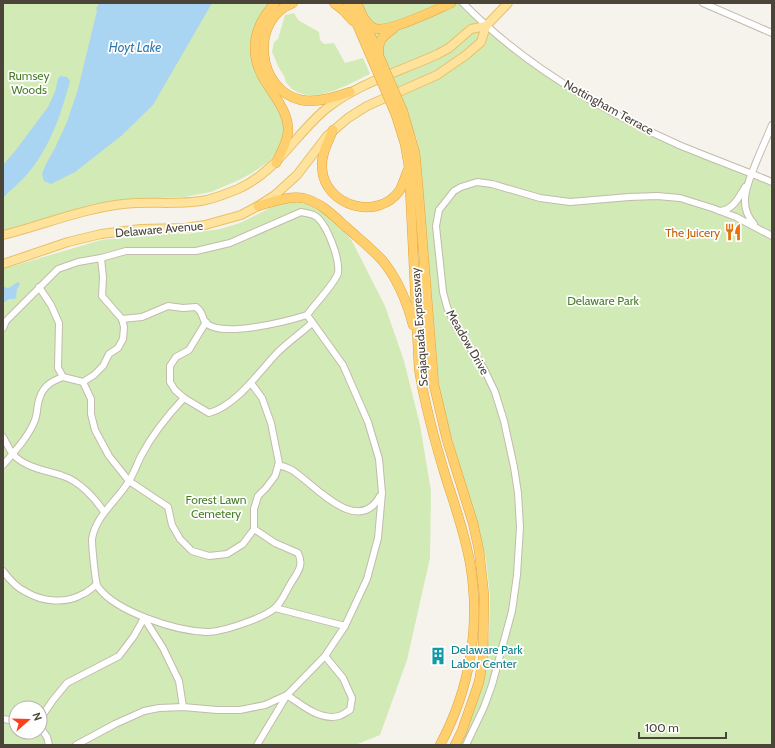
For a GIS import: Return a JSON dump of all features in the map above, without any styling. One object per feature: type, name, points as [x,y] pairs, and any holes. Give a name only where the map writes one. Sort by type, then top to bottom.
[{"type":"highway","points":[[275,3],[263,18],[259,26],[255,44],[258,67],[280,104],[287,123],[288,131],[286,143],[276,163]]},
{"type":"highway","points":[[293,3],[287,5],[279,11],[266,30],[263,44],[264,56],[272,79],[280,89],[290,96],[302,100],[329,98],[350,92]]},
{"type":"highway","points":[[334,3],[352,19],[361,33]]},
{"type":"highway","name":"Scajaquada Expressway","points":[[348,3],[361,33],[376,57]]},
{"type":"highway","name":"Scajaquada Expressway","points":[[357,3],[376,57],[415,153],[434,385],[447,440],[473,523],[479,550],[484,595],[483,659],[479,682],[462,731],[455,745]]},
{"type":"highway","points":[[363,17],[370,26],[377,29],[397,26],[451,3]]},
{"type":"highway","points":[[376,57],[379,43],[382,38],[397,26]]},
{"type":"highway","name":"Scajaquada Expressway","points":[[400,113],[409,167],[413,221],[418,350],[426,408],[465,538],[473,584],[475,619],[472,649],[465,682],[457,708],[440,745]]},
{"type":"highway","points":[[333,130],[325,149],[322,168],[324,178],[332,192],[346,203],[353,206],[369,208],[384,204],[399,190],[409,167]]},
{"type":"highway","points":[[258,206],[283,199],[305,199],[319,204],[338,219],[382,260],[392,274],[408,306],[418,350]]},
{"type":"main road","name":"Delaware Avenue","points":[[3,264],[101,234],[141,229],[185,228],[205,225],[241,215],[274,195],[297,175],[333,130],[367,106],[437,75],[481,42],[486,26],[508,3]]},
{"type":"main road","name":"Delaware Avenue","points":[[3,235],[81,212],[104,207],[136,203],[195,201],[220,196],[239,188],[256,179],[276,163],[307,127],[325,110],[350,92],[438,54],[449,48],[471,29],[486,26]]},
{"type":"street","name":"Nottingham Terrace","points":[[463,3],[486,26],[522,54],[591,100],[680,145],[772,182]]},
{"type":"street","points":[[703,3],[772,33]]},
{"type":"street","points":[[720,211],[730,207],[747,184],[772,125]]},
{"type":"street","name":"Meadow Drive","points":[[466,745],[484,707],[492,685],[512,612],[517,575],[520,527],[518,493],[514,467],[496,392],[484,369],[455,325],[447,307],[443,292],[436,226],[439,210],[458,189],[466,184],[477,182],[492,184],[540,198],[570,202],[657,196],[680,198],[720,211],[772,236]]},
{"type":"street","points":[[747,184],[745,200],[746,212],[748,218],[756,227]]},
{"type":"street","points":[[3,328],[6,321],[58,269],[78,262],[101,258],[126,251],[196,251],[230,243],[301,212],[318,217],[330,235],[336,254],[338,273],[326,292],[307,315],[258,327],[230,329],[216,328],[206,322],[201,310],[196,307],[183,308],[168,306],[142,317],[122,319]]},
{"type":"street","points":[[3,465],[13,454],[36,419],[38,403],[44,389],[52,381],[64,377],[83,382],[94,375],[103,366],[109,354],[118,348],[123,339],[124,327],[122,319],[102,296],[103,277],[101,258]]},
{"type":"street","points":[[39,287],[51,305],[59,323],[58,368],[64,377]]},
{"type":"street","points":[[257,745],[287,696],[325,656],[344,626],[367,579],[378,538],[382,493],[379,459],[368,422],[343,365],[307,315]]},
{"type":"street","points":[[206,322],[189,350],[176,357],[170,366],[170,382],[175,390],[184,398],[209,413],[219,410],[251,383],[278,353],[312,323]]},
{"type":"street","points":[[83,382],[91,399],[91,414],[95,430],[109,456],[129,481],[168,507],[172,525],[180,539],[192,551],[209,556],[227,554],[243,544],[254,529],[254,509],[258,496],[275,476],[278,465],[272,423],[262,398],[251,383]]},
{"type":"street","points":[[184,398],[166,417],[141,456],[129,481],[104,512],[96,526],[92,540],[96,585],[108,598],[144,618],[175,627],[208,632],[233,627],[262,616],[276,608],[301,568],[301,560],[298,553],[276,543],[254,529]]},
{"type":"street","points":[[3,437],[13,454],[22,462],[64,476],[84,489],[98,502],[104,512]]},
{"type":"street","points":[[278,465],[293,471],[324,495],[351,511],[360,512],[370,508],[376,504],[382,493]]},
{"type":"street","points":[[3,571],[10,580],[26,592],[46,600],[65,600],[83,595],[96,585]]},
{"type":"street","points":[[276,608],[344,626]]},
{"type":"street","points":[[144,618],[163,648],[179,681],[182,707]]},
{"type":"street","points":[[48,707],[67,683],[119,656],[134,636],[144,618]]},
{"type":"street","points":[[287,696],[311,711],[326,717],[339,716],[350,710],[352,698],[343,678],[325,656]]},
{"type":"street","points":[[76,745],[115,724],[144,711],[159,708],[182,707],[240,710],[265,705],[287,696]]},
{"type":"green space","name":"Rumsey Woods","points":[[3,3],[273,3],[253,37],[279,105],[286,129],[279,150],[268,162],[252,173],[211,192],[184,197],[131,199],[93,204],[3,231]]},
{"type":"green space","name":"Delaware Park","points":[[361,3],[458,3],[465,11],[504,44],[556,82],[646,134],[772,186],[772,745],[458,745],[486,658],[489,635],[490,596],[486,560],[443,408],[439,386],[422,176],[417,140]]},
{"type":"green space","points":[[294,13],[298,20],[319,32],[320,40],[324,44],[334,43],[345,63],[363,58],[370,74],[350,84],[326,93],[304,95],[294,90],[286,82],[272,52],[274,42],[278,39],[285,15]]},
{"type":"green space","name":"Forest Lawn Cemetery","points":[[294,202],[307,204],[319,209],[338,225],[352,241],[385,306],[404,361],[420,425],[431,491],[430,558],[407,660],[380,735],[355,745],[3,745],[3,269],[101,240],[166,233],[186,234],[220,229],[240,223],[276,205]]},
{"type":"water","name":"Hoyt Lake","points":[[100,3],[212,3],[153,105],[121,136],[75,172],[51,184],[44,181],[42,174],[67,122],[78,89],[97,11],[96,8]]},
{"type":"water","points":[[60,76],[67,77],[70,81],[59,117],[49,140],[37,162],[23,179],[3,198],[3,165],[48,107]]},
{"type":"water","points":[[18,282],[20,284],[17,289],[15,299],[9,299],[5,302],[3,301],[3,286],[9,288]]},
{"type":"place","name":"The Juicery","points":[[733,232]]},
{"type":"place","name":"Delaware Park Labor Center","points":[[438,656]]}]
